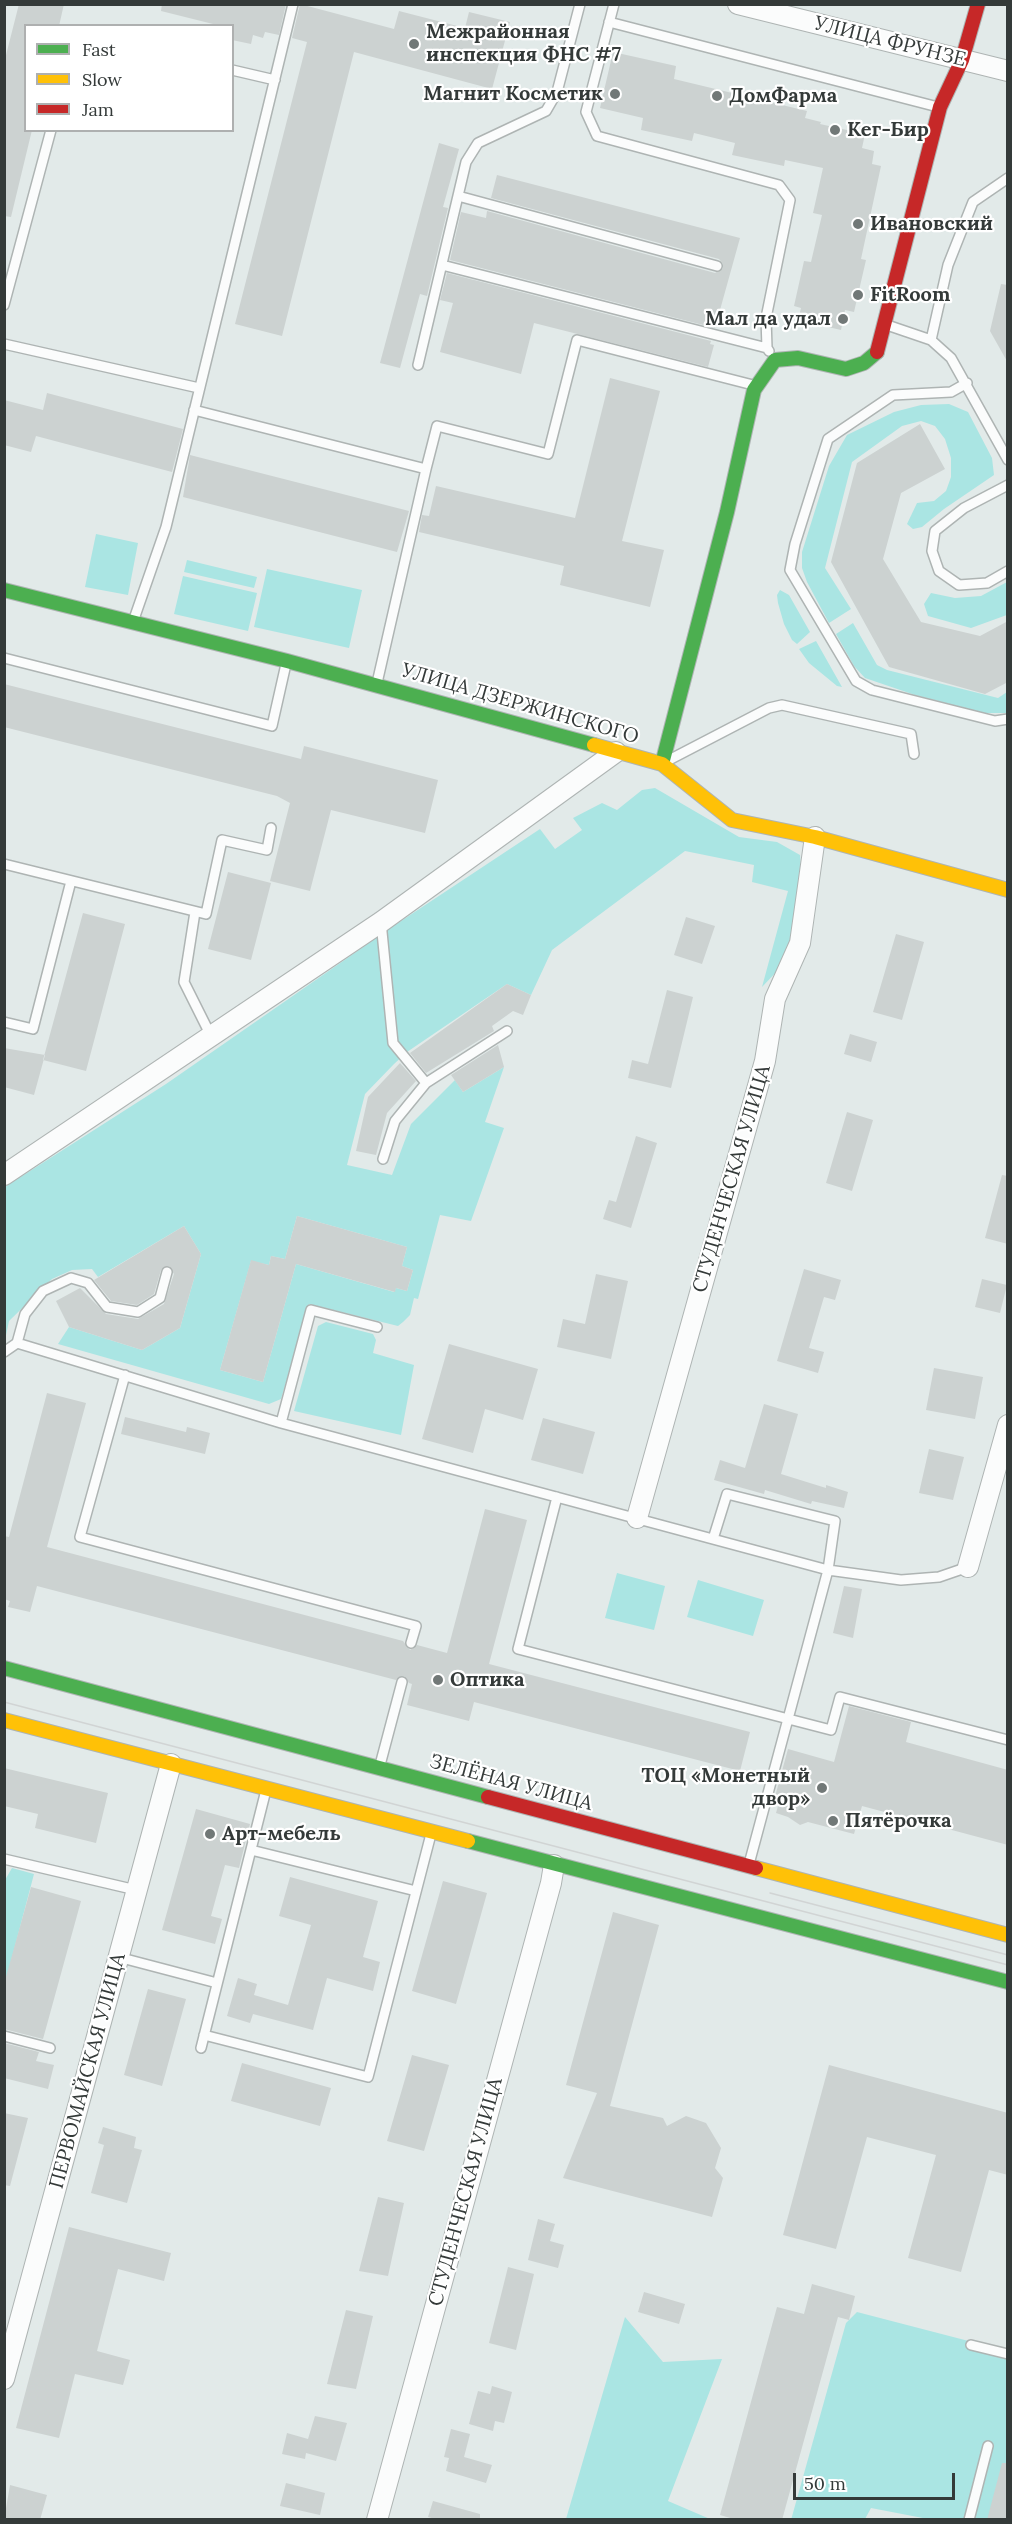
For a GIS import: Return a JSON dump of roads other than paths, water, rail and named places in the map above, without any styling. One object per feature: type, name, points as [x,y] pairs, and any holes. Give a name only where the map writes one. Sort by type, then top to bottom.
[{"type":"street","name":"УЛИЦА ФРУНЗЕ","points":[[738,4],[1008,71]]},
{"type":"street","points":[[662,764],[727,512],[756,386],[775,360],[798,358],[846,369],[864,363],[877,353],[940,107],[962,60],[978,4]]},
{"type":"street","name":"УЛИЦА ДЗЕРЖИНСКОГО","points":[[4,590],[287,661],[662,764],[732,820],[815,837],[1008,891]]},
{"type":"street","points":[[4,1175],[381,922],[616,752]]},
{"type":"street","name":"СТУДЕНЧЕСКАЯ УЛИЦА","points":[[637,1518],[765,1060],[775,999],[800,943],[815,837]]},
{"type":"street","points":[[968,1567],[1008,1425]]},
{"type":"street","name":"ЗЕЛЁНАЯ УЛИЦА","points":[[4,1668],[1008,1935]]},
{"type":"street","points":[[4,1720],[1008,1982]]},
{"type":"street","name":"ПЕРВОМАЙСКАЯ УЛИЦА","points":[[4,2379],[171,1764]]},
{"type":"street","name":"СТУДЕНЧЕСКАЯ УЛИЦА","points":[[377,2520],[554,1865]]},
{"type":"lane","points":[[134,621],[166,527],[293,4]]},
{"type":"lane","points":[[418,365],[466,162],[478,143],[546,111],[557,92],[580,4]]},
{"type":"lane","points":[[614,4],[586,112],[597,136],[779,185],[790,200],[766,318],[767,348],[775,360]]},
{"type":"lane","points":[[609,22],[940,107]]},
{"type":"lane","points":[[234,70],[275,80]]},
{"type":"lane","points":[[4,305],[50,132]]},
{"type":"lane","points":[[931,340],[948,265],[973,202],[1008,178]]},
{"type":"lane","points":[[458,196],[717,266]]},
{"type":"lane","points":[[442,265],[767,348]]},
{"type":"lane","points":[[885,325],[931,340],[951,358],[1008,460]]},
{"type":"lane","points":[[377,685],[437,426],[548,454],[578,340],[756,386]]},
{"type":"lane","points":[[4,344],[200,388]]},
{"type":"lane","points":[[967,383],[951,392],[893,395],[828,439],[795,544],[790,570],[856,681],[872,690],[995,721],[1008,719]]},
{"type":"lane","points":[[194,410],[426,469]]},
{"type":"lane","points":[[1008,485],[964,508],[935,531],[932,551],[939,571],[959,585],[987,583],[1008,571]]},
{"type":"lane","points":[[4,658],[272,726],[287,661]]},
{"type":"lane","points":[[662,764],[768,708],[782,705],[911,734],[914,754]]},
{"type":"lane","points":[[4,864],[206,914],[222,840],[267,849],[271,828]]},
{"type":"lane","points":[[4,1022],[33,1029],[71,881]]},
{"type":"lane","points":[[195,912],[184,982],[211,1036]]},
{"type":"lane","points":[[381,922],[393,1043],[426,1083]]},
{"type":"lane","points":[[383,1159],[395,1121],[426,1083],[507,1031]]},
{"type":"lane","points":[[4,1352],[17,1343],[25,1314],[43,1291],[71,1278],[88,1283],[107,1307],[138,1312],[160,1298],[168,1272]]},
{"type":"lane","points":[[281,1423],[311,1310],[377,1327]]},
{"type":"lane","points":[[17,1343],[281,1423],[828,1570],[901,1580],[939,1577],[968,1567]]},
{"type":"lane","points":[[125,1376],[80,1537],[416,1626],[411,1643]]},
{"type":"lane","points":[[713,1539],[728,1494],[836,1521],[828,1570],[748,1866]]},
{"type":"lane","points":[[557,1497],[518,1649],[831,1730],[840,1697],[1008,1740]]},
{"type":"lane","points":[[379,1768],[402,1682]]},
{"type":"lane","points":[[201,2048],[266,1787]]},
{"type":"lane","points":[[204,2035],[368,2077],[432,1832]]},
{"type":"lane","points":[[250,1850],[416,1891]]},
{"type":"lane","points":[[4,1859],[136,1890]]},
{"type":"lane","points":[[118,1957],[217,1983]]},
{"type":"lane","points":[[4,2036],[50,2048]]},
{"type":"lane","points":[[971,2345],[1008,2354]]},
{"type":"lane","points":[[969,2520],[988,2446]]},
{"type":"tram line","points":[[4,1702],[1008,1965]]},
{"type":"tram line","points":[[770,1893],[1008,1955]]},
{"type":"place","name":"Межрайонная инспекция ФНС #7","points":[[414,44]]},
{"type":"place","name":"Магнит Косметик","points":[[615,94]]},
{"type":"place","name":"ДомФарма","points":[[717,96]]},
{"type":"place","name":"Кег-Бир","points":[[835,130]]},
{"type":"place","name":"Ивановский","points":[[858,224]]},
{"type":"place","name":"FitRoom","points":[[858,295]]},
{"type":"place","name":"Мал да удал","points":[[843,319]]},
{"type":"place","name":"Оптика","points":[[438,1680]]},
{"type":"place","name":"ТОЦ «Монетный двор»","points":[[822,1788]]},
{"type":"place","name":"Пятёрочка","points":[[833,1821]]},
{"type":"place","name":"Арт-мебель","points":[[210,1834]]}]
